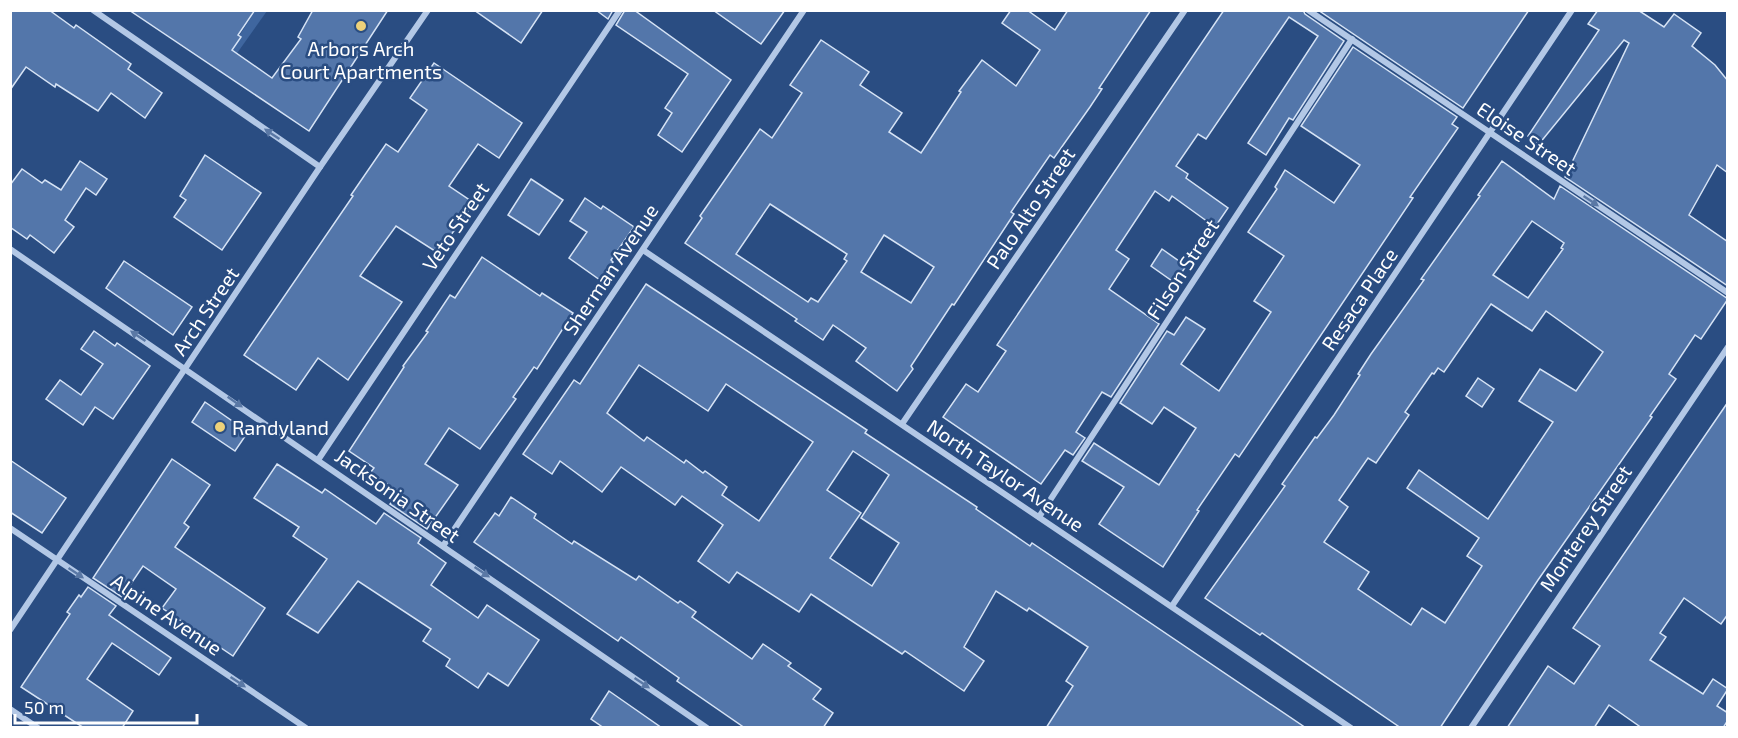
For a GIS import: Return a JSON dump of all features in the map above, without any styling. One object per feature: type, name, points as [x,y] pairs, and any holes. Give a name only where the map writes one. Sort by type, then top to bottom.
[{"type":"street","points":[[93,10],[320,167]]},
{"type":"street","name":"Arch Street","points":[[10,630],[428,10]]},
{"type":"street","name":"Veto Street","points":[[318,460],[620,10]]},
{"type":"street","name":"Sherman Avenue","points":[[443,546],[804,10]]},
{"type":"street","name":"Palo Alto Street","points":[[902,424],[1185,10]]},
{"type":"street","name":"Eloise Street","points":[[1308,10],[1728,293]]},
{"type":"street","name":"Resaca Place","points":[[1172,606],[1572,10]]},
{"type":"street","name":"Filson Street","points":[[1039,517],[1352,39]]},
{"type":"street","name":"Jacksonia Street","points":[[10,249],[707,728]]},
{"type":"street","name":"North Taylor Avenue","points":[[643,249],[1351,728]]},
{"type":"street","name":"Monterey Street","points":[[1471,728],[1728,347]]},
{"type":"street","name":"Alpine Avenue","points":[[10,528],[306,728]]},
{"type":"street","points":[[10,709],[38,728]]},
{"type":"shaded area","points":[[255,11],[267,11],[223,73],[217,71]]},
{"type":"building","points":[[10,10],[49,10],[74,28],[76,25],[131,64],[128,69],[162,93],[145,118],[111,93],[98,111],[56,84],[55,87],[26,67],[10,90]]},
{"type":"building","points":[[129,10],[255,10],[238,35],[241,37],[232,50],[272,78],[301,39],[298,37],[313,10],[388,10],[309,131]]},
{"type":"building","points":[[474,10],[543,10],[521,43]]},
{"type":"building","points":[[596,10],[613,10],[608,19]]},
{"type":"building","points":[[625,10],[634,10],[731,80],[682,152],[658,135],[672,113],[665,108],[688,74],[616,25]]},
{"type":"building","points":[[713,10],[785,10],[761,44]]},
{"type":"building","points":[[1011,10],[1027,10],[1055,30],[1068,10],[1151,10],[1099,88],[1102,89],[1090,107],[1054,158],[1050,155],[1011,212],[1014,214],[911,366],[913,369],[897,391],[856,361],[866,348],[833,325],[823,340],[795,321],[797,319],[685,243],[702,218],[700,216],[760,129],[772,138],[802,93],[790,85],[821,40],[869,72],[860,85],[902,113],[889,132],[921,153],[961,92],[959,91],[982,60],[1016,86],[1040,50],[1002,23]],"holes":[[[770,204],[847,254],[844,259],[847,261],[818,302],[811,298],[808,302],[736,254]],[[884,235],[934,267],[911,303],[861,272]]]},
{"type":"building","points":[[1224,10],[1303,10],[1305,14],[1344,41],[1293,120],[1289,118],[1266,155],[1248,143],[1318,36],[1289,17],[1206,139],[1198,134],[1176,166],[1188,174],[1186,178],[1228,208],[1215,227],[1172,196],[1169,201],[1155,191],[1116,250],[1129,259],[1109,289],[1159,324],[1111,397],[1102,392],[1076,432],[1085,438],[1073,455],[1065,450],[1041,484],[943,417],[966,384],[978,392],[1006,351],[997,345]]},
{"type":"building","points":[[1318,10],[1529,10],[1463,108]]},
{"type":"building","points":[[1598,10],[1638,10],[1664,27],[1674,14],[1701,33],[1692,46],[1715,65],[1728,81],[1728,173],[1717,165],[1689,215],[1728,242],[1728,286],[1565,177],[1629,43],[1624,40],[1539,144],[1528,136],[1599,30],[1588,24]]},
{"type":"building","points":[[1353,47],[1457,117],[1452,124],[1458,128],[1239,457],[1235,454],[1197,510],[1199,511],[1163,567],[1099,524],[1124,487],[1082,461],[1094,443],[1159,485],[1196,428],[1164,407],[1152,424],[1120,403],[1167,331],[1174,335],[1186,317],[1205,329],[1181,364],[1219,391],[1271,312],[1254,301],[1284,256],[1248,232],[1277,189],[1275,187],[1285,170],[1334,203],[1360,165],[1301,126]]},
{"type":"building","points":[[434,63],[522,123],[499,158],[478,144],[449,186],[474,203],[438,253],[396,226],[360,276],[402,302],[348,380],[318,358],[296,390],[244,355],[386,144],[398,152],[427,110],[410,98]]},
{"type":"building","points":[[205,155],[261,193],[222,250],[174,217],[186,200],[180,196]]},
{"type":"building","points":[[80,161],[107,179],[96,195],[86,188],[65,220],[74,227],[54,253],[30,235],[27,239],[10,227],[10,185],[22,169],[42,183],[45,180],[61,190]]},
{"type":"building","points":[[1502,161],[1554,199],[1560,186],[1728,299],[1701,339],[1695,335],[1669,374],[1676,379],[1650,416],[1652,417],[1538,580],[1440,728],[1401,728],[1262,633],[1260,635],[1205,598],[1285,486],[1282,484],[1315,437],[1317,438],[1334,415],[1371,354],[1424,280],[1421,279],[1480,196],[1478,195]],"holes":[[[1532,221],[1564,243],[1561,248],[1563,249],[1528,298],[1493,275]],[[1491,304],[1532,331],[1546,311],[1603,352],[1576,391],[1540,369],[1519,401],[1553,422],[1488,519],[1419,470],[1407,488],[1479,538],[1467,556],[1482,566],[1445,623],[1422,608],[1411,625],[1358,589],[1369,572],[1324,542],[1348,507],[1339,500],[1368,458],[1376,463],[1409,415],[1405,412],[1432,373],[1434,374],[1438,368],[1444,372]]]},
{"type":"building","points":[[531,179],[563,200],[539,235],[508,215]]},
{"type":"building","points":[[585,198],[601,209],[603,206],[634,227],[600,280],[569,258],[587,232],[570,221]]},
{"type":"building","points":[[1162,249],[1186,266],[1175,283],[1151,266]]},
{"type":"building","points":[[482,257],[540,296],[542,293],[573,313],[537,369],[534,367],[513,397],[516,399],[480,449],[449,428],[425,464],[458,485],[427,529],[390,504],[399,492],[370,473],[374,468],[349,451],[450,295],[455,298]]},
{"type":"building","points":[[124,261],[192,307],[173,335],[106,288]]},
{"type":"building","points":[[646,284],[867,430],[865,433],[977,507],[976,509],[1030,546],[1032,543],[1306,728],[1046,728],[1073,686],[1066,681],[1088,647],[1029,608],[1027,611],[996,591],[964,647],[984,661],[964,691],[905,651],[902,654],[811,594],[799,612],[737,572],[729,583],[698,561],[723,525],[682,496],[675,505],[621,467],[602,492],[560,461],[552,474],[523,454],[574,380],[580,384]],"holes":[[[639,365],[708,411],[726,384],[813,442],[759,521],[722,495],[727,487],[705,471],[703,473],[686,460],[684,463],[647,437],[644,441],[607,413]],[[853,451],[889,475],[861,518],[899,543],[872,586],[830,558],[861,513],[827,490]]]},
{"type":"building","points":[[94,331],[115,346],[117,343],[150,366],[113,419],[95,407],[83,425],[46,399],[60,380],[81,395],[103,364],[81,349]]},
{"type":"building","points":[[1478,378],[1494,389],[1482,407],[1466,396]]},
{"type":"building","name":"Randyland","points":[[205,402],[248,432],[235,451],[192,422]]},
{"type":"building","points":[[1728,402],[1728,614],[1721,624],[1684,598],[1660,633],[1666,637],[1650,660],[1703,694],[1713,679],[1728,689],[1717,706],[1728,713],[1728,720],[1723,728],[1642,728],[1609,705],[1594,728],[1507,728],[1548,666],[1574,684],[1600,646],[1573,628]]},
{"type":"building","points":[[172,459],[210,485],[184,523],[189,527],[175,547],[265,608],[233,656],[162,608],[176,589],[143,566],[122,597],[93,578]]},
{"type":"building","points":[[10,460],[66,498],[42,533],[10,512]]},
{"type":"building","points":[[277,464],[322,493],[325,489],[376,524],[384,513],[421,538],[418,543],[446,563],[431,585],[478,618],[487,605],[539,640],[508,686],[488,673],[478,688],[446,666],[450,659],[423,641],[431,629],[358,581],[318,633],[287,614],[327,559],[293,536],[299,527],[254,498]]},
{"type":"building","points":[[511,497],[536,514],[534,518],[572,544],[574,541],[636,580],[639,576],[678,603],[680,601],[696,612],[692,617],[752,659],[763,644],[791,663],[788,666],[821,689],[813,699],[833,713],[823,728],[745,728],[677,681],[679,678],[621,637],[618,641],[474,542],[495,513],[499,516]]},
{"type":"building","points":[[88,587],[116,606],[109,615],[171,658],[159,675],[112,643],[87,679],[133,711],[122,728],[84,728],[21,687],[70,614],[67,612]]},
{"type":"building","points":[[609,691],[662,728],[604,728],[591,719]]},
{"type":"place","name":"Arbors Arch Court Apartments","points":[[361,26]]},
{"type":"place","name":"Randyland","points":[[220,427]]}]
